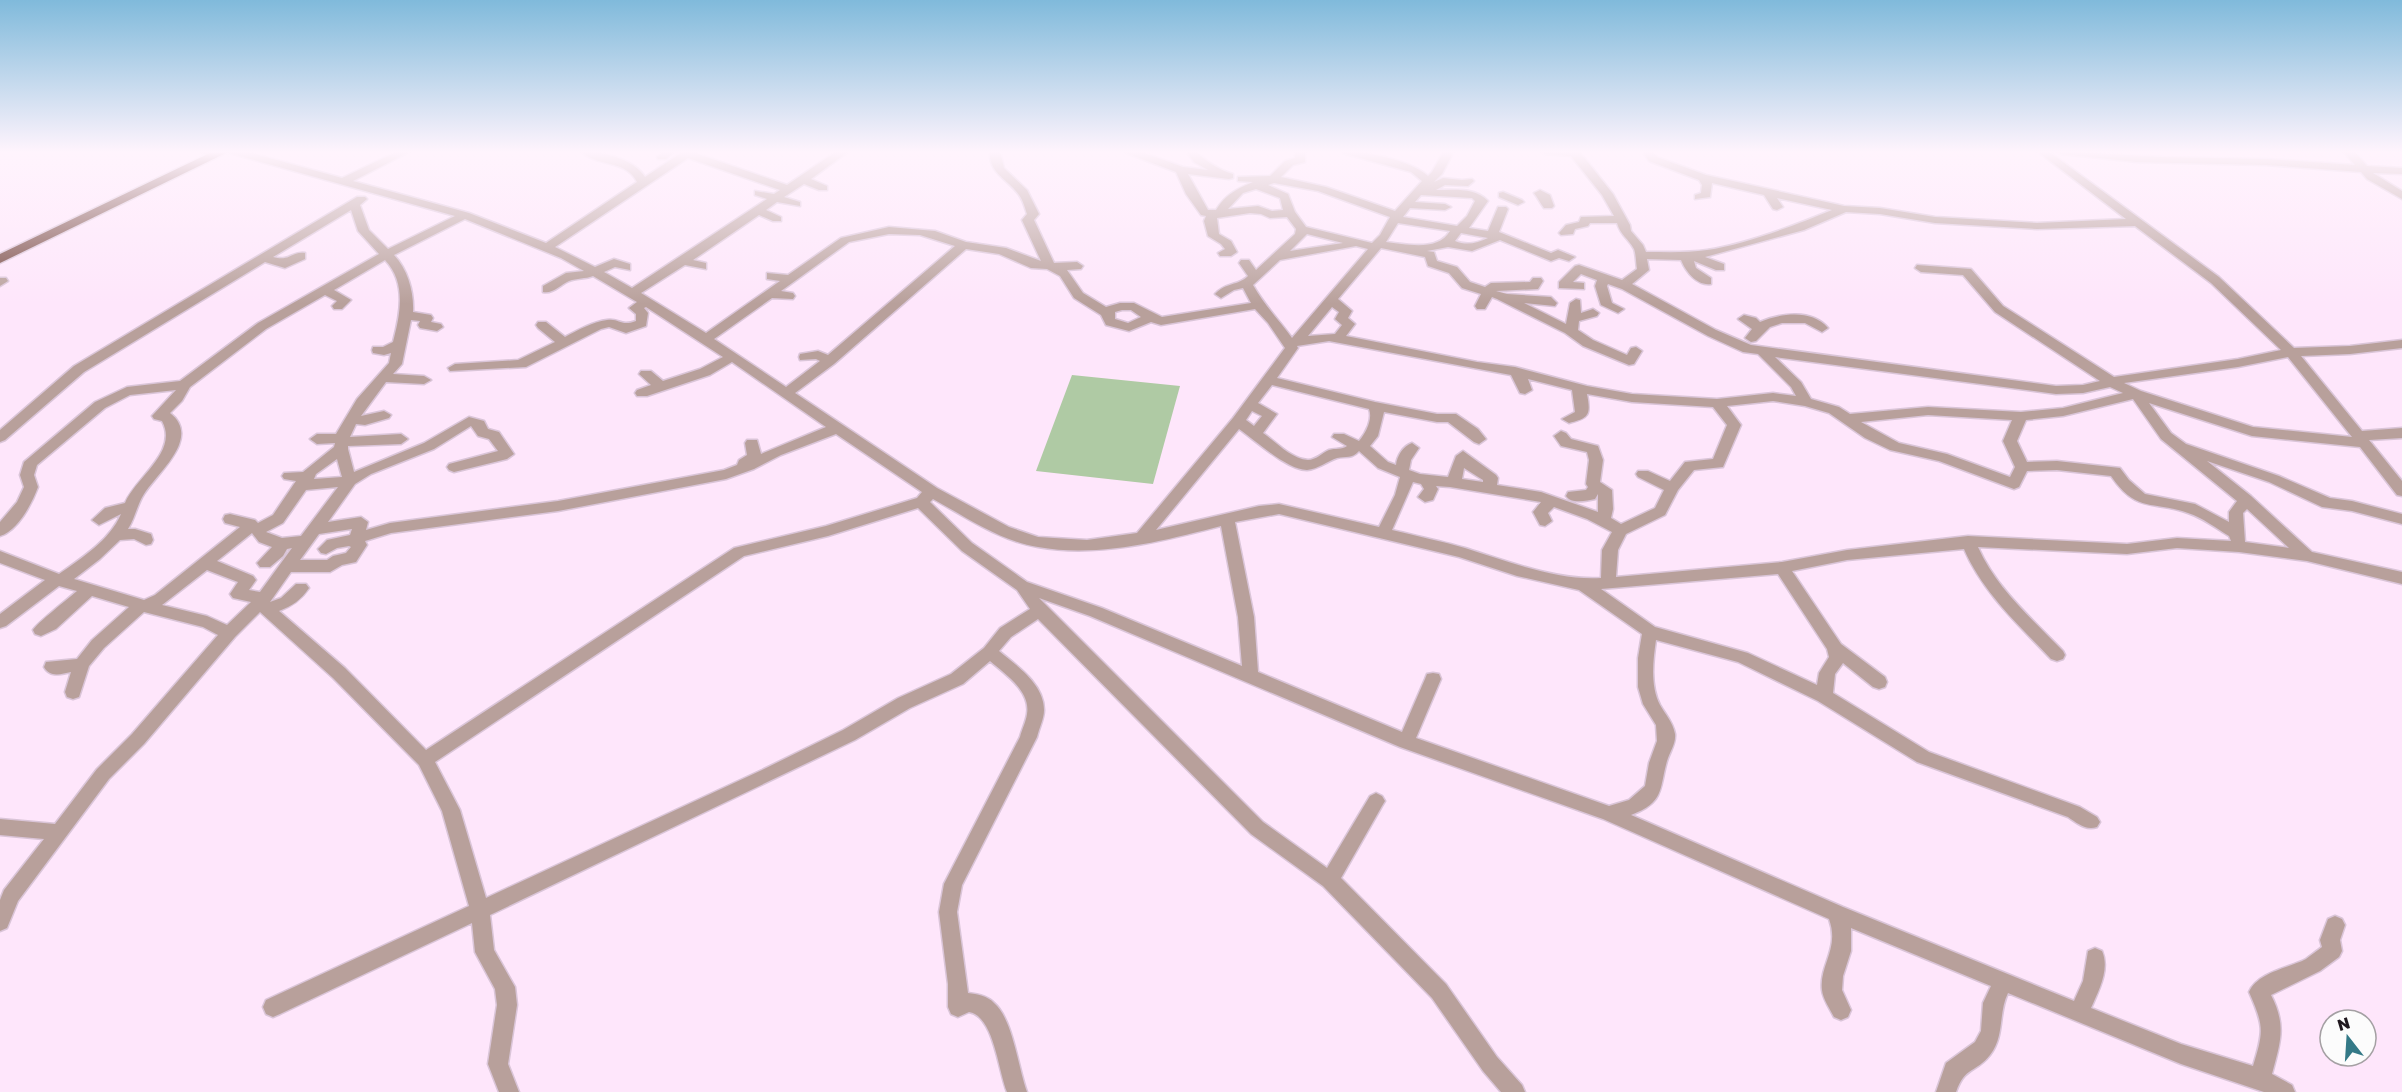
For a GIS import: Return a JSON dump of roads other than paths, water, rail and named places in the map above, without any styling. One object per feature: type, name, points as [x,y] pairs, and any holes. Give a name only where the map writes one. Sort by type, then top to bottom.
[{"type":"highway","points":[[0,259],[114,202]]},
{"type":"street","points":[[0,437],[79,369],[357,202]]},
{"type":"street","points":[[419,202],[465,215],[546,248],[632,293],[706,339],[837,428],[926,497],[975,553],[1022,586],[1096,612],[1406,742],[1609,814],[1836,913],[2181,1054],[2260,1079],[2285,1092]]},
{"type":"street","points":[[546,248],[614,202]]},
{"type":"street","points":[[632,293],[715,245],[769,202]]},
{"type":"street","points":[[789,202],[796,204]]},
{"type":"street","points":[[1027,202],[1033,214],[1028,220],[1052,266],[1065,274],[1078,295],[1098,309],[1109,313]]},
{"type":"street","points":[[1197,202],[1205,213],[1215,214],[1256,208],[1267,210],[1270,215],[1290,213]]},
{"type":"street","points":[[1224,253],[1231,252],[1230,248],[1225,240],[1214,236],[1210,221],[1226,202]]},
{"type":"street","points":[[1287,202],[1287,209],[1302,229],[1360,244],[1431,252],[1453,244],[1468,249],[1502,235]]},
{"type":"street","points":[[1371,202],[1396,218],[1526,238],[1528,240],[1526,245],[1560,260],[1568,253]]},
{"type":"street","points":[[1141,538],[1238,421],[1294,344],[1411,202]]},
{"type":"street","points":[[1463,229],[1481,202]]},
{"type":"street","points":[[1547,202],[1548,206]]},
{"type":"street","points":[[1611,202],[1624,225],[1625,232],[1639,247],[1641,255],[1643,270],[1624,285]]},
{"type":"street","points":[[1774,202],[1777,207]]},
{"type":"street","points":[[1797,202],[1810,222]]},
{"type":"street","points":[[1815,202],[1844,209],[1880,211],[1935,220],[2037,226],[2139,222]]},
{"type":"street","points":[[2112,202],[2215,280],[2292,352],[2402,491]]},
{"type":"street","points":[[265,563],[278,552],[276,543],[278,519],[311,471],[342,443],[350,419],[395,364],[405,315],[405,287],[396,264],[364,231],[354,204]]},
{"type":"street","points":[[1409,205],[1445,207]]},
{"type":"street","points":[[1502,209],[1502,235]]},
{"type":"street","points":[[1641,255],[1689,256],[1710,253],[1781,234],[1844,209]]},
{"type":"street","points":[[758,210],[777,219]]},
{"type":"street","points":[[0,531],[15,517],[26,501],[30,487],[26,479],[27,472],[32,462],[99,405],[127,391],[184,385],[256,330],[387,254],[465,215]]},
{"type":"street","points":[[1564,232],[1569,231],[1570,227],[1584,224],[1585,219],[1620,220]]},
{"type":"street","points":[[706,339],[752,313],[763,294],[790,279],[845,240],[860,234],[900,229],[942,237],[963,245],[1002,251],[1035,265],[1077,266]]},
{"type":"street","points":[[1221,294],[1230,287],[1250,280],[1301,235],[1302,229]]},
{"type":"street","points":[[1454,270],[1453,244],[1456,231],[1463,229]]},
{"type":"street","points":[[1277,257],[1360,244]]},
{"type":"street","points":[[787,393],[857,343],[963,245]]},
{"type":"street","points":[[1431,252],[1432,263],[1454,270],[1467,285],[1530,311],[1571,332],[1588,344],[1629,361],[1636,351]]},
{"type":"street","points":[[262,258],[285,264],[301,256]]},
{"type":"street","points":[[1689,256],[1720,267]]},
{"type":"street","points":[[1689,256],[1691,270],[1707,281]]},
{"type":"street","points":[[684,261],[702,266]]},
{"type":"street","points":[[547,289],[570,276],[580,278],[614,263],[626,267]]},
{"type":"street","points":[[1245,263],[1258,305],[1294,344]]},
{"type":"street","points":[[1921,268],[1967,272],[1999,309],[2113,383],[2136,394],[2252,431],[2360,439],[2402,433]]},
{"type":"street","points":[[1580,286],[1563,289],[1579,269],[1624,285],[1680,316],[1754,338]]},
{"type":"street","points":[[771,276],[790,279]]},
{"type":"street","points":[[1604,277],[1601,286],[1607,305],[1618,309]]},
{"type":"street","points":[[1480,306],[1491,287],[1534,286],[1537,281]]},
{"type":"street","points":[[325,290],[345,300],[338,306]]},
{"type":"street","points":[[763,294],[789,296]]},
{"type":"street","points":[[1665,306],[1677,299]]},
{"type":"street","points":[[1331,300],[1345,308],[1346,311],[1341,319],[1349,324],[1347,327],[1359,343]]},
{"type":"street","points":[[1508,303],[1547,300],[1551,303],[1530,311]]},
{"type":"street","points":[[642,323],[642,313],[635,308],[646,302]]},
{"type":"street","points":[[1571,332],[1576,303]]},
{"type":"street","points":[[1144,318],[1141,308],[1131,305],[1120,306],[1107,316],[1110,322],[1129,327],[1144,318],[1161,321],[1258,305]]},
{"type":"street","points":[[455,368],[521,364],[597,326],[610,323],[626,329],[664,313]]},
{"type":"street","points":[[1575,318],[1593,313]]},
{"type":"street","points":[[405,315],[427,318],[424,325],[436,327]]},
{"type":"street","points":[[1680,316],[1696,317],[1725,329]]},
{"type":"street","points":[[1744,319],[1752,321],[1754,338],[1763,352],[1796,385],[1806,402]]},
{"type":"street","points":[[1754,338],[1772,321],[1809,319],[1822,328]]},
{"type":"street","points":[[542,326],[563,342]]},
{"type":"street","points":[[1338,339],[1347,327]]},
{"type":"street","points":[[1294,344],[1314,337],[1338,339],[1452,358],[1632,398],[1716,403],[1773,398],[1806,402],[1834,410],[1869,435],[1895,447],[1942,458],[2014,484],[2022,467],[2010,441],[2021,416]]},
{"type":"street","points":[[1763,352],[2056,390],[2083,389],[2132,377],[2238,363],[2292,352],[2350,350],[2402,344]]},
{"type":"street","points":[[378,350],[384,351],[398,345]]},
{"type":"street","points":[[805,357],[818,355],[829,361]]},
{"type":"street","points":[[642,393],[660,390],[715,371],[732,357]]},
{"type":"street","points":[[1515,371],[1521,378],[1525,390]]},
{"type":"street","points":[[646,374],[660,390]]},
{"type":"street","points":[[383,378],[424,380]]},
{"type":"street","points":[[1270,380],[1375,406],[1437,418],[1451,417],[1460,426],[1476,434],[1479,439]]},
{"type":"street","points":[[0,622],[30,605],[59,580],[94,556],[119,529],[143,484],[168,456],[173,436],[172,424],[167,417],[159,416],[176,398],[184,385]]},
{"type":"street","points":[[1569,418],[1582,414],[1583,409],[1576,387]]},
{"type":"street","points":[[1848,419],[1928,411],[2021,416],[2063,412],[2136,394]]},
{"type":"street","points":[[2136,394],[2166,436],[2246,500],[2307,556]]},
{"type":"street","points":[[1608,584],[1610,550],[1621,530],[1660,511],[1672,488],[1690,465],[1718,464],[1734,425],[1716,403]]},
{"type":"street","points":[[1250,405],[1270,414],[1257,432],[1254,431]]},
{"type":"street","points":[[1238,421],[1254,431],[1278,453],[1306,465],[1325,460],[1333,454],[1349,453],[1371,436],[1378,414],[1375,406]]},
{"type":"street","points":[[350,419],[365,421],[384,415]]},
{"type":"street","points":[[0,922],[6,897],[103,774],[138,739],[229,633],[263,603],[287,566],[350,481],[366,471],[429,446],[469,421],[479,424],[483,433],[494,435],[507,454],[454,467]]},
{"type":"street","points":[[310,537],[321,543],[326,550],[332,544],[390,528],[558,506],[656,488],[744,468],[776,452],[837,428]]},
{"type":"street","points":[[1561,436],[1566,443],[1593,449],[1596,460],[1593,484],[1605,490],[1606,509],[1603,519]]},
{"type":"street","points":[[1339,437],[1359,446],[1373,458],[1402,474],[1474,490],[1511,491],[1551,501],[1603,519],[1621,530]]},
{"type":"street","points":[[317,439],[342,443],[401,439]]},
{"type":"street","points":[[342,443],[350,481]]},
{"type":"street","points":[[744,468],[744,463],[754,457],[752,443]]},
{"type":"street","points":[[2178,446],[2274,479],[2327,503],[2352,506],[2402,519]]},
{"type":"street","points":[[1383,533],[1398,505],[1404,459],[1412,448]]},
{"type":"street","points":[[1454,485],[1456,470],[1463,456],[1466,462],[1491,478],[1490,486],[1494,491]]},
{"type":"street","points":[[2022,467],[2041,463],[2091,471],[2115,471],[2127,490],[2138,497],[2146,501],[2189,508],[2213,519],[2237,540]]},
{"type":"street","points":[[1643,474],[1672,488]]},
{"type":"street","points":[[288,477],[306,481],[350,481]]},
{"type":"street","points":[[128,480],[141,480],[143,484]]},
{"type":"street","points":[[1425,480],[1431,489],[1425,497]]},
{"type":"street","points":[[1573,496],[1590,495],[1596,486]]},
{"type":"street","points":[[425,760],[739,552],[828,531],[926,497],[1004,531],[1038,542],[1087,545],[1173,533],[1259,511],[1278,509],[1460,552],[1517,570],[1584,585],[1782,568],[1847,555],[1968,541],[2127,549],[2177,543],[2237,540],[2402,578]]},
{"type":"street","points":[[2237,540],[2236,512],[2246,500]]},
{"type":"street","points":[[1545,521],[1540,512],[1551,501]]},
{"type":"street","points":[[99,520],[110,512],[129,507]]},
{"type":"street","points":[[231,519],[250,524],[259,534],[276,543],[310,537],[361,522],[355,543],[360,545],[351,558],[338,560],[330,566],[287,566]]},
{"type":"street","points":[[73,692],[82,664],[99,644],[143,605],[161,599],[204,563],[254,527],[278,519]]},
{"type":"street","points":[[1227,519],[1247,622],[1251,650],[1250,677]]},
{"type":"street","points":[[119,529],[146,538],[146,533]]},
{"type":"street","points":[[1968,541],[1978,566],[2000,595],[2057,655]]},
{"type":"street","points":[[0,556],[59,580],[207,622],[229,633]]},
{"type":"street","points":[[204,563],[248,579],[238,594],[263,603],[287,602],[301,588]]},
{"type":"street","points":[[1782,568],[1835,648],[1872,680],[1878,682]]},
{"type":"street","points":[[1584,585],[1650,632],[1742,657],[1824,696],[1923,757],[2074,812],[2091,822]]},
{"type":"street","points":[[1022,586],[1040,611],[1257,828],[1330,880],[1438,991],[1490,1065],[1515,1092]]},
{"type":"street","points":[[41,630],[50,625],[90,589]]},
{"type":"street","points":[[263,603],[339,673],[425,760],[451,810],[480,911],[485,952],[505,987],[507,1005],[498,1064],[509,1092]]},
{"type":"street","points":[[273,1007],[849,735],[904,703],[957,679],[990,652],[998,637],[1040,611]]},
{"type":"street","points":[[1609,814],[1623,812],[1647,795],[1654,786],[1658,762],[1667,742],[1666,729],[1651,703],[1645,683],[1646,646],[1650,632]]},
{"type":"street","points":[[1824,696],[1827,673],[1837,658],[1835,648]]},
{"type":"street","points":[[990,652],[1022,681],[1035,702],[1036,711],[1028,737],[952,884],[948,912],[958,984],[958,1007],[967,1002],[987,1008],[998,1029],[1004,1056],[1017,1092]]},
{"type":"street","points":[[52,667],[56,669],[82,664]]},
{"type":"street","points":[[1406,742],[1433,679]]},
{"type":"street","points":[[1330,880],[1376,801]]},
{"type":"street","points":[[0,827],[58,832]]},
{"type":"street","points":[[1836,913],[1842,929],[1841,951],[1833,976],[1832,991],[1841,1010]]},
{"type":"street","points":[[2260,1079],[2274,1031],[2271,1014],[2259,992],[2278,980],[2313,965],[2332,951],[2330,940],[2334,925]]},
{"type":"street","points":[[2079,1012],[2093,981],[2095,957]]},
{"type":"street","points":[[1946,1092],[1953,1070],[1982,1049],[1991,1033],[1993,1003],[2004,981]]}]
